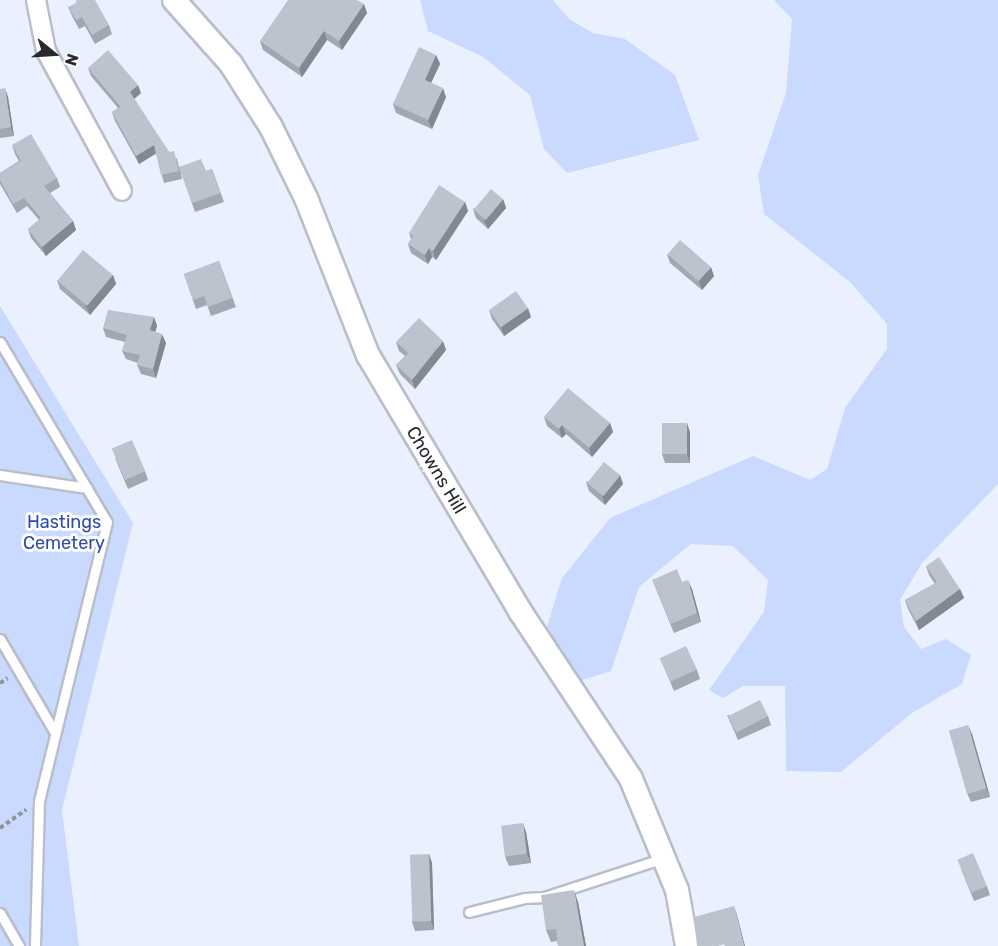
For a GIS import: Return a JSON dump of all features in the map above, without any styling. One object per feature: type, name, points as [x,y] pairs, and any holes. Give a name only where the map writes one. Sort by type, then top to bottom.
[{"type":"street","points":[[36,0],[46,51],[122,191]]},
{"type":"street","name":"Chowns Hill","points":[[174,0],[231,64],[271,127],[306,198],[368,355],[520,611],[631,779],[677,890],[687,946]]},
{"type":"lane","points":[[0,342],[106,522],[39,801],[35,946]]},
{"type":"lane","points":[[0,476],[87,488]]},
{"type":"lane","points":[[0,639],[54,731]]},
{"type":"lane","points":[[469,912],[525,898],[544,897],[664,858]]},
{"type":"lane","points":[[0,913],[19,946]]},
{"type":"path","points":[[0,828],[39,801]]},
{"type":"green space","points":[[420,0],[553,0],[569,19],[593,33],[625,39],[675,75],[699,140],[567,173],[544,149],[530,95],[483,57],[428,31]]},
{"type":"green space","points":[[774,0],[998,0],[998,484],[922,563],[900,600],[904,627],[921,649],[946,639],[971,655],[962,684],[912,713],[841,772],[786,771],[785,686],[743,686],[723,698],[709,690],[764,612],[768,580],[733,546],[691,544],[639,587],[611,671],[576,682],[547,627],[562,578],[610,518],[753,456],[810,480],[827,469],[845,408],[887,349],[887,324],[850,282],[764,214],[758,175],[786,93],[792,19]]},
{"type":"green space","name":"Hastings Cemetery","points":[[0,306],[133,523],[62,810],[79,946],[0,946]]},
{"type":"building","points":[[76,0],[95,0],[109,25],[92,35],[82,17],[76,20],[68,7],[76,3]]},
{"type":"building","points":[[288,0],[357,0],[364,4],[339,41],[324,31],[299,68],[260,41]]},
{"type":"building","points":[[419,47],[436,55],[425,80],[443,88],[428,120],[393,104]]},
{"type":"building","points":[[108,50],[138,85],[130,92],[169,152],[174,151],[179,171],[161,175],[154,145],[136,156],[112,112],[121,107],[88,68]]},
{"type":"building","points":[[5,88],[11,127],[0,129],[0,89]]},
{"type":"building","points":[[31,134],[57,178],[44,186],[73,221],[42,247],[28,229],[41,218],[24,198],[13,204],[0,180],[0,173],[21,161],[12,145]]},
{"type":"building","points":[[201,159],[206,171],[212,169],[221,193],[192,203],[179,167]]},
{"type":"building","points":[[439,185],[465,202],[433,251],[429,248],[425,255],[408,244],[413,236],[409,233]]},
{"type":"building","points":[[491,189],[503,199],[486,220],[474,210]]},
{"type":"building","points":[[680,240],[711,267],[698,281],[668,254]]},
{"type":"building","points":[[83,250],[113,275],[87,306],[57,281]]},
{"type":"building","points":[[219,261],[232,298],[208,307],[204,296],[193,300],[184,274]]},
{"type":"building","points":[[516,291],[528,308],[501,327],[489,310]]},
{"type":"building","points":[[108,310],[154,317],[150,330],[162,334],[153,369],[137,365],[140,355],[122,351],[127,335],[103,328]]},
{"type":"building","points":[[419,318],[443,341],[412,380],[396,365],[408,353],[396,342]]},
{"type":"building","points":[[568,388],[610,423],[589,448],[562,425],[559,429],[544,417]]},
{"type":"building","points":[[662,423],[687,423],[687,454],[662,454]]},
{"type":"building","points":[[132,440],[145,471],[125,480],[112,449]]},
{"type":"building","points":[[604,462],[620,475],[603,496],[587,483]]},
{"type":"building","points":[[939,557],[960,589],[916,621],[905,600],[937,582],[926,566]]},
{"type":"building","points":[[677,569],[682,582],[688,580],[697,613],[671,624],[652,580]]},
{"type":"building","points":[[686,646],[697,670],[671,682],[660,658]]},
{"type":"building","points":[[760,700],[768,716],[736,732],[728,716]]},
{"type":"building","points":[[968,725],[986,788],[967,794],[949,731]]},
{"type":"building","points":[[523,823],[527,854],[505,856],[501,826]]},
{"type":"building","points":[[973,853],[987,886],[971,893],[957,860]]},
{"type":"building","points":[[429,854],[431,921],[412,922],[410,855]]},
{"type":"building","points":[[574,890],[584,946],[558,946],[556,929],[546,930],[541,895]]},
{"type":"building","points":[[734,906],[744,946],[725,946],[724,944],[697,946],[694,917]]}]
